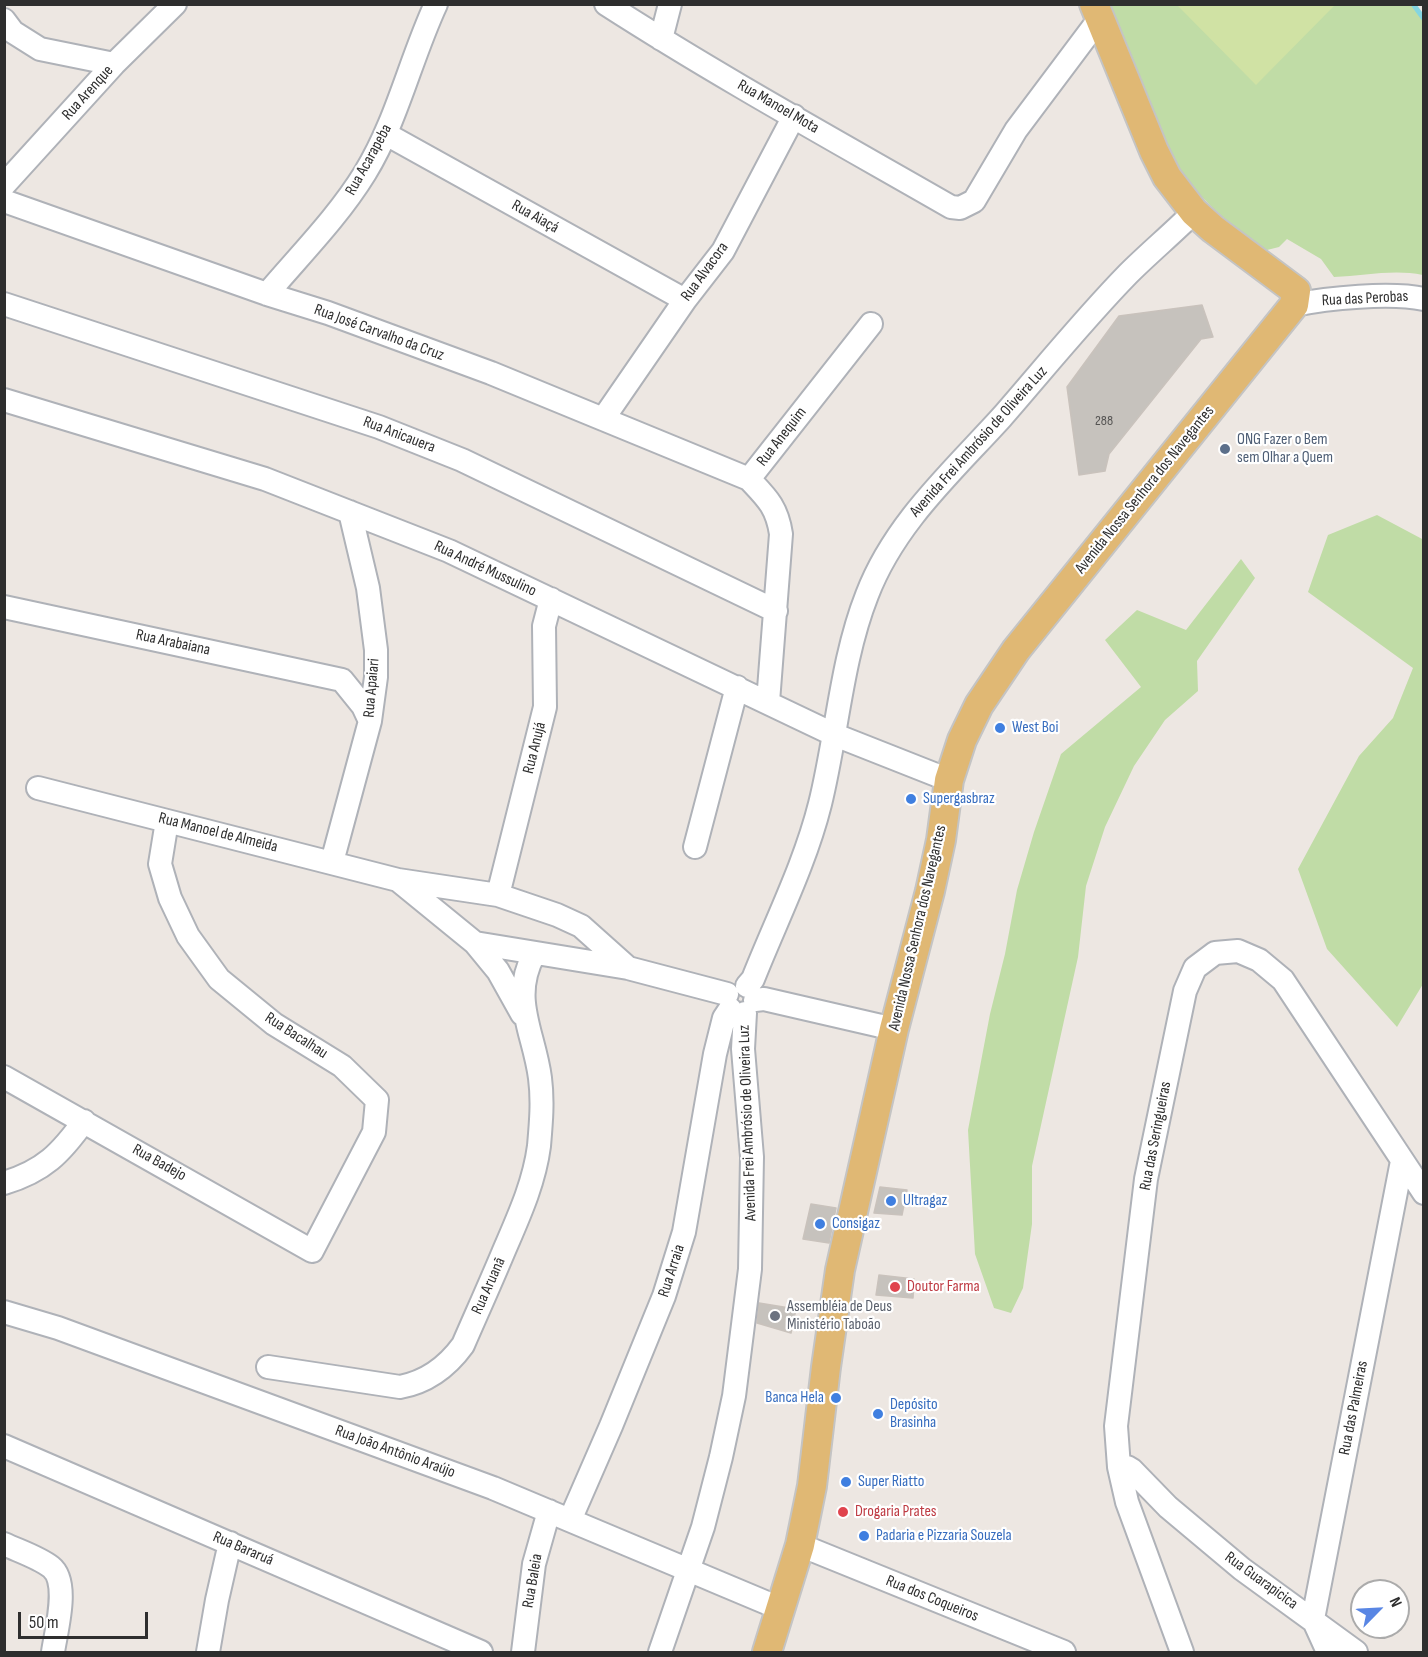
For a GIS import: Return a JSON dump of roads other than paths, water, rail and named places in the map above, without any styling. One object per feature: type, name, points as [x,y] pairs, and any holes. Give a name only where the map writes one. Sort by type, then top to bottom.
[{"type":"main road","points":[[1090,15],[1188,218],[1213,229],[1299,300]]},
{"type":"main road","name":"Avenida Nossa Senhora dos Navegantes","points":[[766,1653],[800,1545],[813,1475],[825,1367],[840,1270],[894,1029],[930,891],[941,840],[949,780],[962,740],[979,705],[1016,650],[1299,300]]},
{"type":"street","name":"Rua Arenque","points":[[4,185],[114,64],[175,4]]},
{"type":"street","name":"Rua Acarapeba","points":[[267,294],[346,201],[366,173],[386,134],[436,4]]},
{"type":"street","name":"Rua Manoel Mota","points":[[606,4],[660,39],[951,207],[960,208],[975,201],[1016,130],[1090,15]]},
{"type":"street","points":[[660,39],[670,4]]},
{"type":"street","points":[[4,21],[13,32],[40,49],[114,64]]},
{"type":"street","name":"Rua Alvacora","points":[[603,419],[685,300],[723,251],[794,116]]},
{"type":"street","name":"Rua Aiaçá","points":[[386,134],[685,300]]},
{"type":"street","name":"Rua José Carvalho da Cruz","points":[[4,201],[491,373],[749,479]]},
{"type":"street","name":"Avenida Frei Ambrósio de Oliveira Luz","points":[[660,1653],[703,1527],[721,1457],[732,1406],[750,1269],[752,1157],[741,1001],[753,979],[799,866],[819,806],[836,735],[849,655],[867,595],[888,550],[946,475],[999,420],[1127,275],[1188,218]]},
{"type":"street","name":"Rua das Perobas","points":[[1299,300],[1372,296],[1408,296],[1424,299]]},
{"type":"street","name":"Rua Anicauera","points":[[4,304],[379,426],[462,460],[776,611]]},
{"type":"street","name":"Rua Anequim","points":[[768,702],[781,534],[779,519],[772,504],[749,479],[871,324]]},
{"type":"street","name":"Rua André Mussulino","points":[[4,399],[265,479],[449,551],[836,735],[949,780]]},
{"type":"street","name":"Rua Apaiari","points":[[332,862],[370,721],[376,677],[376,650],[368,588],[350,512]]},
{"type":"street","name":"Rua Anujá","points":[[498,895],[545,707],[544,626],[550,599]]},
{"type":"street","name":"Rua Arabaiana","points":[[4,607],[342,680]]},
{"type":"street","points":[[370,721],[363,706],[342,680],[363,664],[376,650]]},
{"type":"street","points":[[695,847],[737,687]]},
{"type":"street","name":"Rua Manoel de Almeida","points":[[38,788],[398,880],[498,895],[557,915],[581,926],[628,968]]},
{"type":"street","name":"Rua Bacalhau","points":[[167,821],[160,864],[170,898],[188,936],[219,979],[244,1002],[274,1024],[342,1066],[378,1100],[374,1132],[312,1251]]},
{"type":"street","name":"Rua Manoel de Almeida","points":[[398,880],[475,943],[628,968],[741,1001],[764,999],[894,1029]]},
{"type":"street","name":"Rua Aruanã","points":[[475,943],[498,971],[526,1020]]},
{"type":"street","name":"Rua das Seringueiras","points":[[1182,1653],[1137,1531],[1119,1467],[1116,1426],[1146,1179],[1185,991],[1196,968],[1215,953],[1238,951],[1259,960],[1283,980],[1424,1192]]},
{"type":"street","name":"Rua Aruanã","points":[[268,1367],[400,1387],[416,1384],[433,1375],[451,1362],[463,1345],[527,1198],[538,1149],[542,1107],[540,1086],[526,1020],[524,980],[534,954]]},
{"type":"street","name":"Rua Arraia","points":[[570,1520],[664,1296],[684,1232],[715,1054],[724,1018],[741,1001]]},
{"type":"street","name":"Rua Badejo","points":[[4,1077],[312,1251]]},
{"type":"street","points":[[4,1183],[17,1179],[45,1164],[64,1149],[84,1121]]},
{"type":"street","name":"Rua das Palmeiras","points":[[1313,1619],[1402,1161]]},
{"type":"street","name":"Rua João Antônio Araújo","points":[[4,1312],[58,1328],[492,1488],[779,1608]]},
{"type":"street","name":"Rua Bararuá","points":[[4,1446],[481,1653]]},
{"type":"street","name":"Rua Guarapicica","points":[[1119,1467],[1132,1470],[1168,1507],[1242,1569],[1313,1619],[1356,1653]]},
{"type":"street","points":[[1137,1531],[1138,1522],[1143,1516],[1168,1507]]},
{"type":"street","name":"Rua Baleia","points":[[522,1653],[534,1564],[549,1511]]},
{"type":"street","points":[[208,1653],[230,1543]]},
{"type":"street","points":[[4,1544],[44,1563],[57,1573],[62,1593],[53,1653]]},
{"type":"street","name":"Rua dos Coqueiros","points":[[800,1545],[1065,1653]]},
{"type":"street","points":[[1313,1619],[1328,1653]]},
{"type":"waterway","points":[[1413,4],[1424,19]]},
{"type":"place","name":"ONG Fazer o Bem sem Olhar a Quem","points":[[1225,449]]},
{"type":"place","name":"West Boi","points":[[1000,728]]},
{"type":"place","name":"Supergasbraz","points":[[911,799]]},
{"type":"place","name":"Ultragaz","points":[[891,1201]]},
{"type":"place","name":"Consigaz","points":[[820,1224]]},
{"type":"place","name":"Doutor Farma","points":[[895,1287]]},
{"type":"place","name":"Assembléia de Deus Ministério Taboão","points":[[775,1316]]},
{"type":"place","name":"Banca Hela","points":[[836,1398]]},
{"type":"place","name":"Depósito Brasinha","points":[[878,1414]]},
{"type":"place","name":"Super Riatto","points":[[846,1482]]},
{"type":"place","name":"Drogaria Prates","points":[[843,1512]]},
{"type":"place","name":"Padaria e Pizzaria Souzela","points":[[864,1536]]}]
